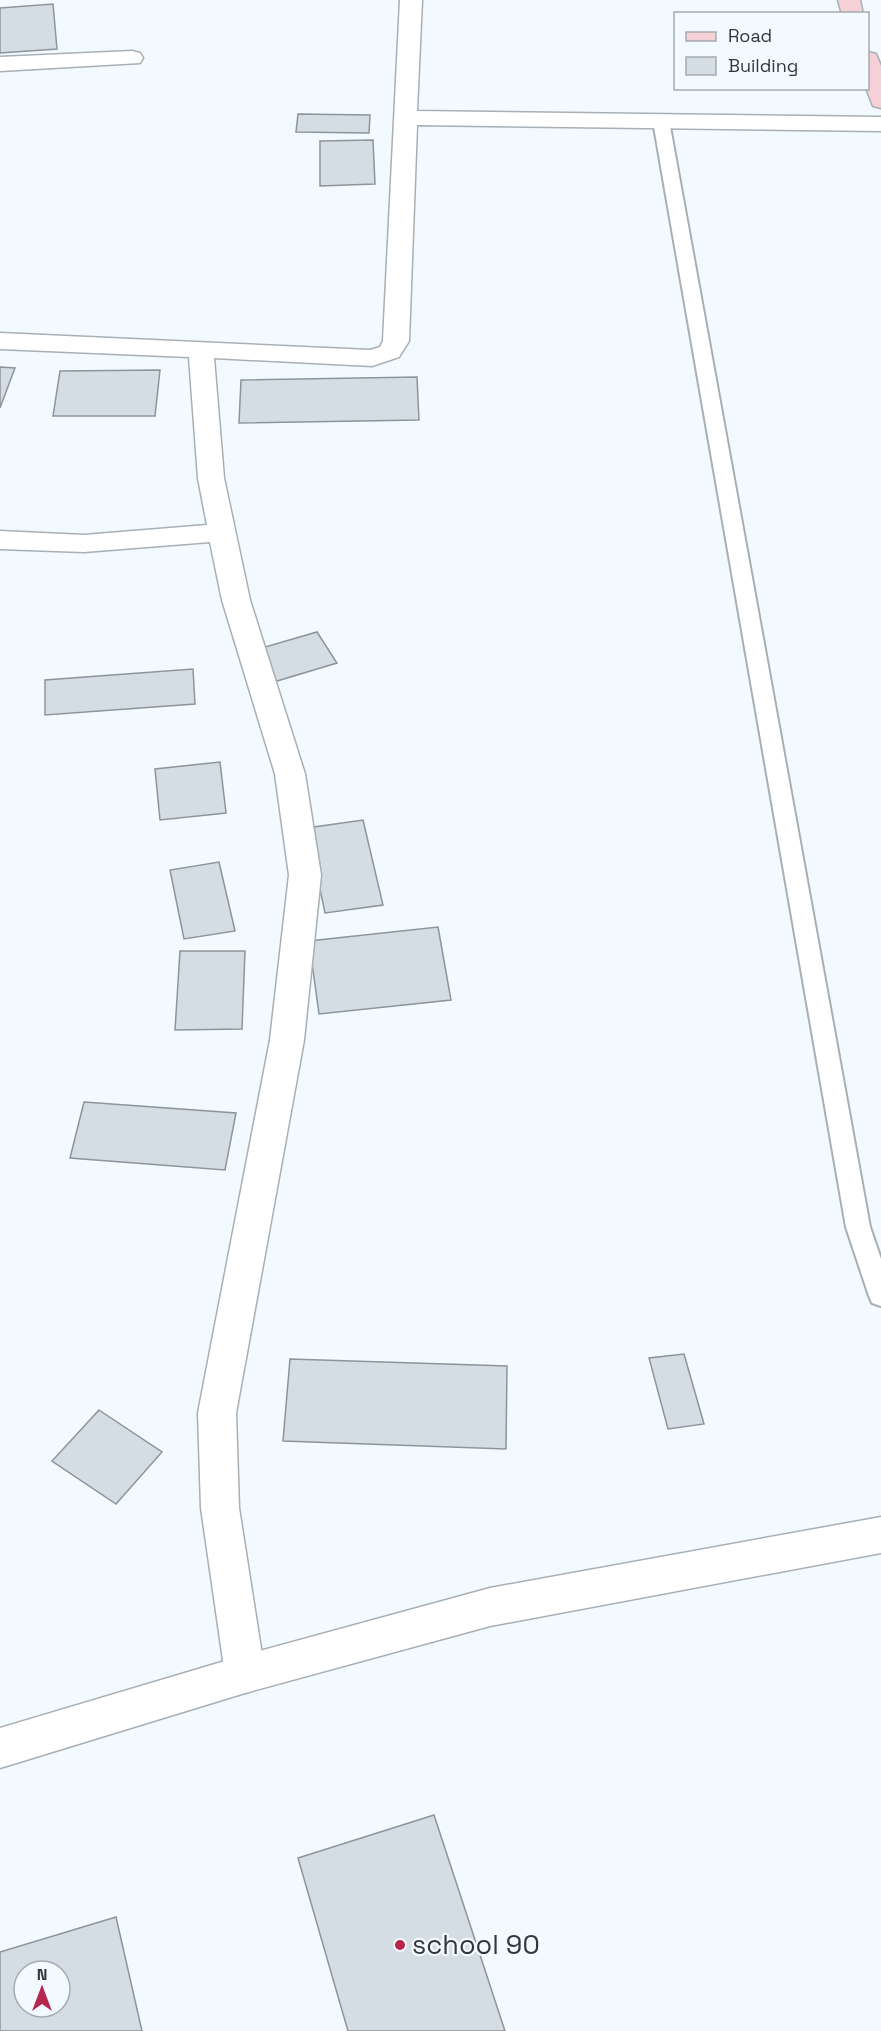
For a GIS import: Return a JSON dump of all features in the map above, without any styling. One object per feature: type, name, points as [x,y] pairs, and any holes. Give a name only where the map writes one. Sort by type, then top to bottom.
[{"type":"main road","points":[[869,65],[881,101]]},
{"type":"street","points":[[0,341],[372,358],[390,352],[396,341],[411,0]]},
{"type":"street","points":[[0,64],[132,57]]},
{"type":"street","points":[[407,118],[881,124]]},
{"type":"street","points":[[201,351],[211,478],[236,600],[290,774],[305,875],[287,1040],[218,1413],[220,1508],[245,1674]]},
{"type":"street","points":[[0,540],[96,543],[222,532]]},
{"type":"street","points":[[0,1748],[245,1674],[490,1607],[881,1535]]},
{"type":"lane","points":[[661,121],[858,1227],[881,1296]]},
{"type":"building","points":[[53,4],[57,49],[0,53],[0,8]]},
{"type":"building","points":[[298,114],[370,115],[369,133],[296,132]]},
{"type":"building","points":[[373,140],[375,184],[320,186],[320,141]]},
{"type":"building","points":[[0,367],[15,368],[0,408]]},
{"type":"building","points":[[160,370],[155,416],[53,416],[60,371]]},
{"type":"building","points":[[417,377],[419,420],[239,423],[241,380]]},
{"type":"building","points":[[317,632],[337,663],[267,684],[248,652]]},
{"type":"building","points":[[193,669],[195,704],[45,715],[45,680]]},
{"type":"building","points":[[220,762],[226,813],[160,820],[155,769]]},
{"type":"building","points":[[363,820],[383,905],[325,913],[307,828]]},
{"type":"building","points":[[219,862],[235,931],[184,939],[170,870]]},
{"type":"building","points":[[438,927],[451,1000],[319,1014],[309,941]]},
{"type":"building","points":[[180,951],[245,951],[242,1029],[175,1030]]},
{"type":"building","points":[[84,1102],[236,1113],[225,1170],[70,1158]]},
{"type":"building","points":[[684,1354],[704,1424],[668,1429],[649,1358]]},
{"type":"building","points":[[290,1359],[507,1366],[506,1449],[283,1441]]},
{"type":"building","points":[[99,1410],[162,1452],[116,1504],[52,1461]]},
{"type":"building","name":"school 90","points":[[434,1815],[505,2031],[348,2031],[298,1858]]},
{"type":"building","points":[[116,1917],[142,2031],[0,2031],[0,1952]]},
{"type":"place","name":"school 90","points":[[400,1945]]}]
